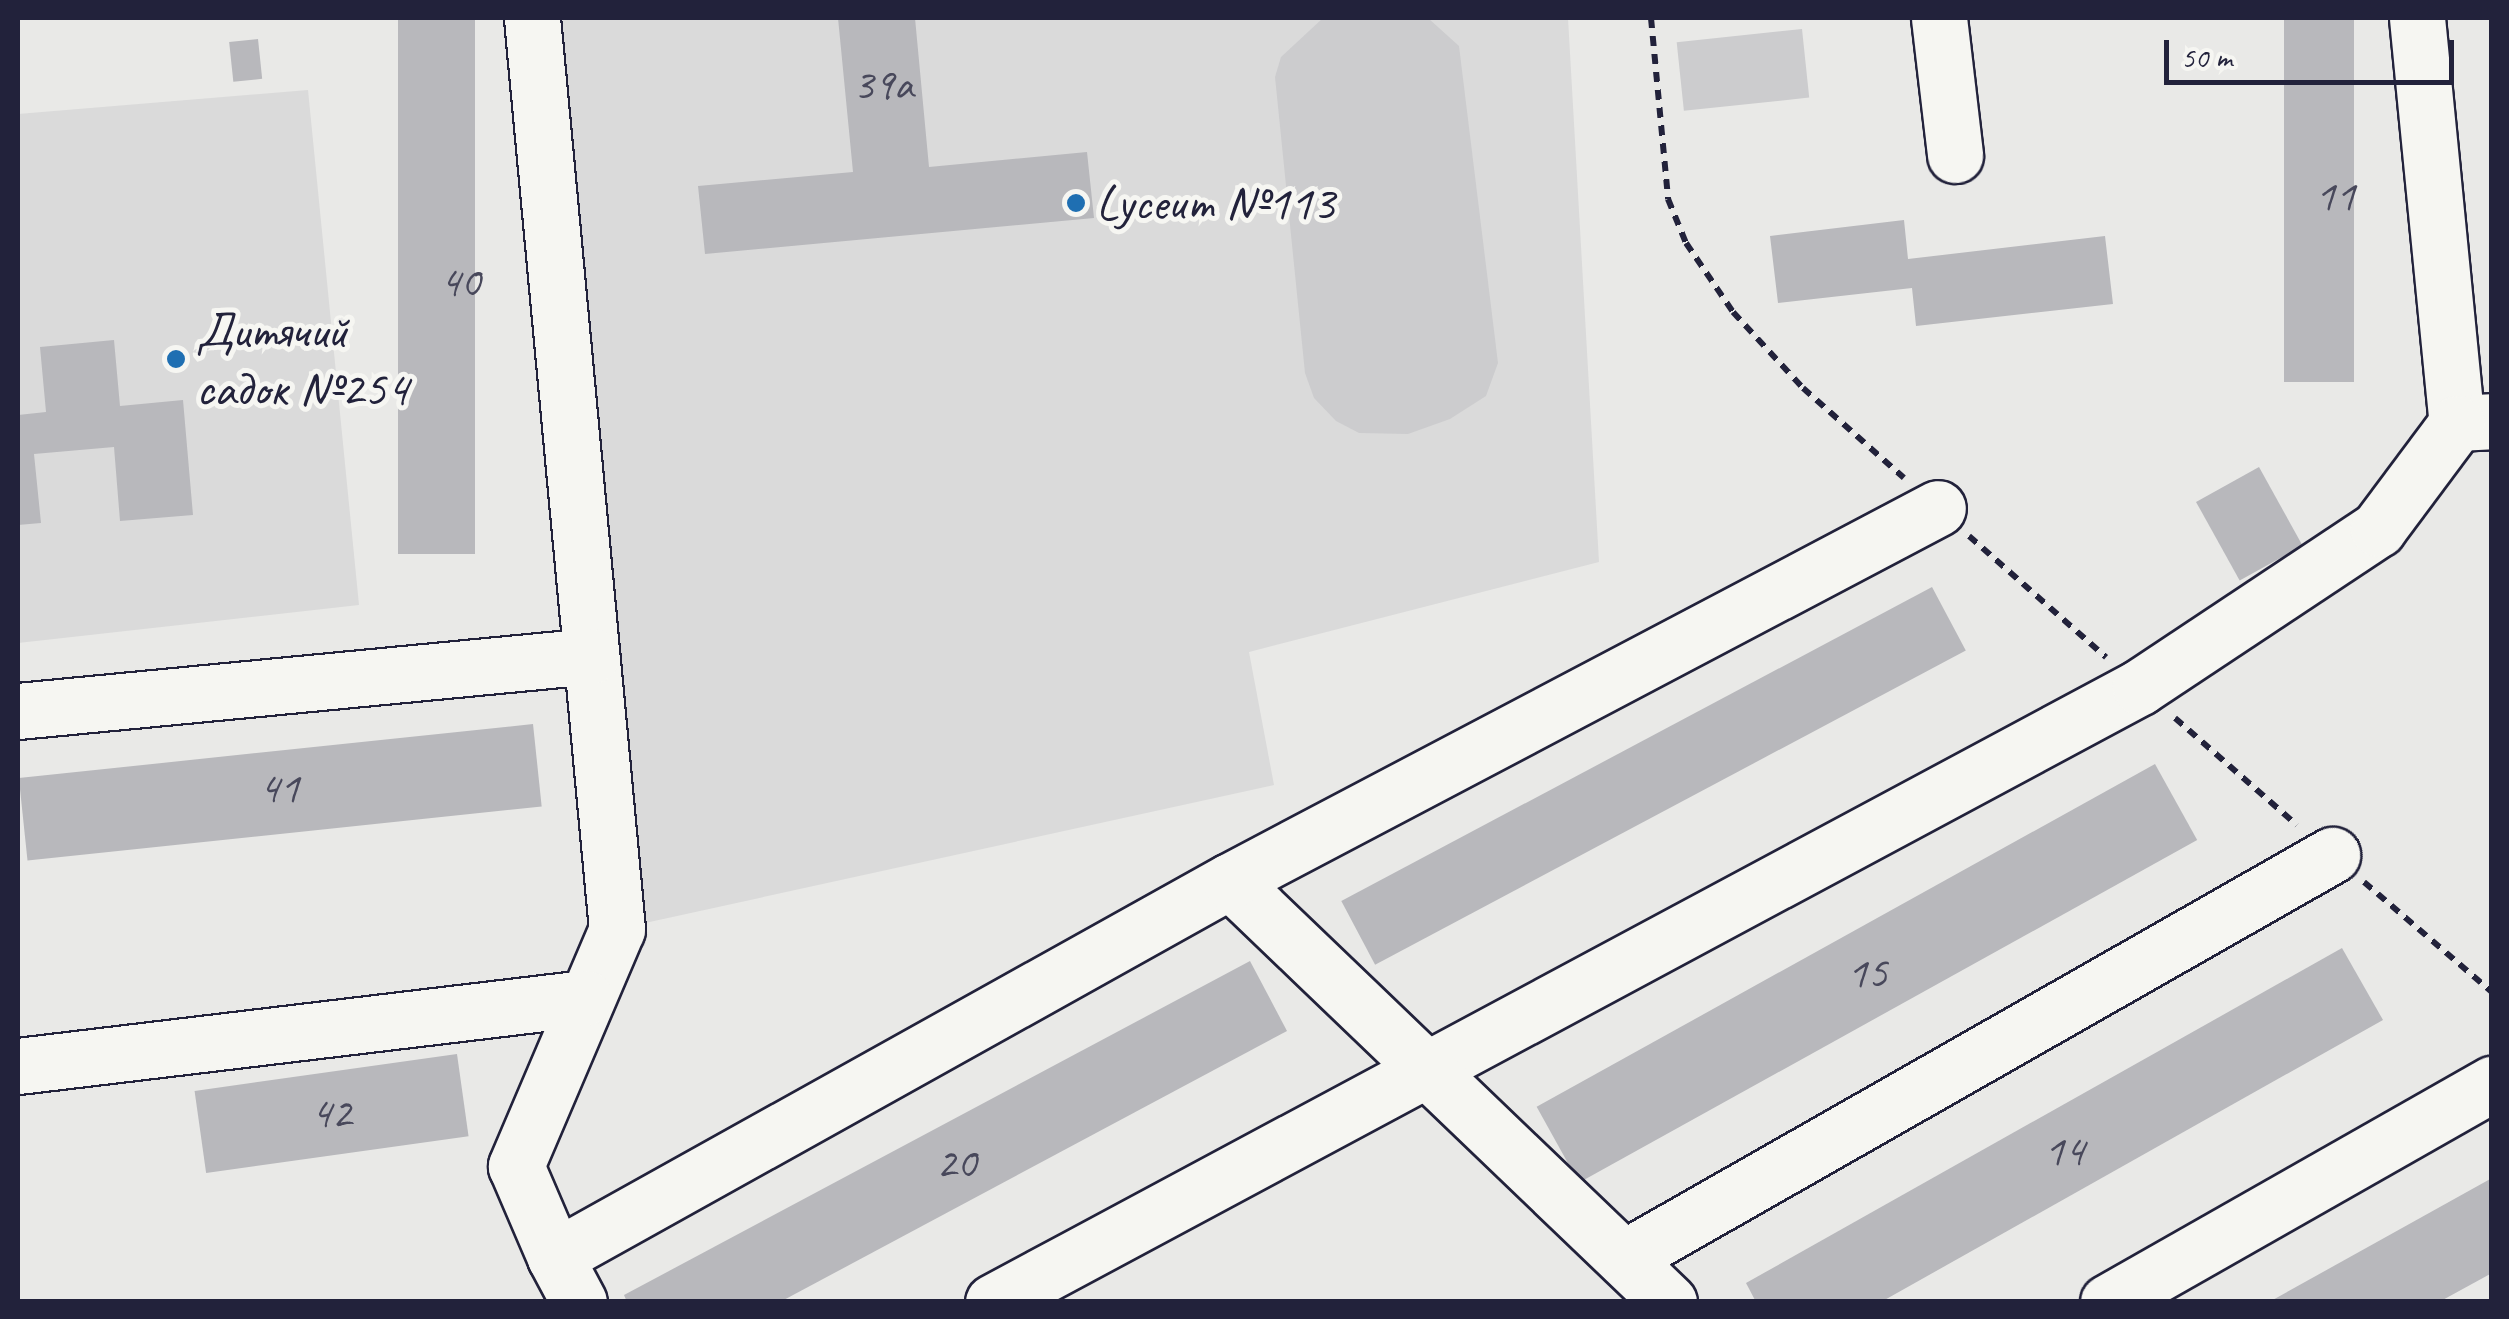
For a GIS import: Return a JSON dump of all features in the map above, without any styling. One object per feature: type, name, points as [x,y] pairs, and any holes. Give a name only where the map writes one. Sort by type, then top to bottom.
[{"type":"lane","points":[[532,18],[617,929],[516,1166],[567,1279],[1230,881],[1938,508]]},
{"type":"lane","points":[[1939,18],[1955,155]]},
{"type":"lane","points":[[993,1302],[1433,1070],[2140,687],[2378,529],[2474,422],[2417,18]]},
{"type":"lane","points":[[18,711],[591,656]]},
{"type":"lane","points":[[1624,1258],[2332,856]]},
{"type":"lane","points":[[1230,881],[1433,1070],[1669,1302]]},
{"type":"lane","points":[[18,1066],[585,998]]},
{"type":"lane","points":[[2108,1302],[2492,1084]]},
{"type":"path","points":[[1650,18],[1668,199],[1686,244],[1733,312],[1803,388],[2332,856],[2492,992]]},
{"type":"shaded area","name":"Lyceum №113","points":[[557,18],[1568,18],[1599,562],[1249,652],[1274,785],[645,923]]},
{"type":"shaded area","points":[[1323,18],[1428,18],[1459,46],[1498,363],[1486,396],[1450,419],[1408,434],[1359,433],[1336,421],[1314,398],[1305,373],[1275,77],[1281,57]]},
{"type":"shaded area","points":[[1802,29],[1809,98],[1684,111],[1677,42]]},
{"type":"shaded area","name":"Дитячий садок №254","points":[[308,90],[359,605],[18,643],[18,114]]},
{"type":"building","points":[[398,18],[475,18],[475,554],[398,554]]},
{"type":"building","points":[[838,18],[915,18],[929,167],[1087,152],[1094,218],[705,254],[698,186],[853,172]]},
{"type":"building","points":[[2284,18],[2354,18],[2354,382],[2284,382]]},
{"type":"building","points":[[258,39],[262,79],[233,82],[229,42]]},
{"type":"building","points":[[1904,220],[1908,259],[2105,236],[2113,304],[1916,326],[1912,288],[1778,303],[1770,236]]},
{"type":"building","points":[[114,340],[120,406],[183,400],[193,515],[120,521],[114,447],[34,454],[41,523],[18,525],[18,415],[46,412],[40,347]]},
{"type":"building","points":[[2259,467],[2303,546],[2240,581],[2196,502]]},
{"type":"building","points":[[1932,587],[1966,651],[1375,965],[1341,901]]},
{"type":"building","points":[[533,724],[542,807],[28,861],[19,778]]},
{"type":"building","points":[[2155,764],[2197,840],[1579,1183],[1537,1107]]},
{"type":"building","points":[[2342,948],[2383,1020],[1881,1302],[1756,1302],[1746,1283]]},
{"type":"building","points":[[1250,961],[1287,1031],[780,1302],[627,1302],[624,1295]]},
{"type":"building","points":[[457,1054],[469,1136],[206,1173],[195,1091]]},
{"type":"building","points":[[2492,1178],[2492,1273],[2439,1302],[2269,1302]]},
{"type":"place","name":"Lyceum №113","points":[[1076,203]]},
{"type":"place","name":"Дитячий садок №254","points":[[176,359]]}]
